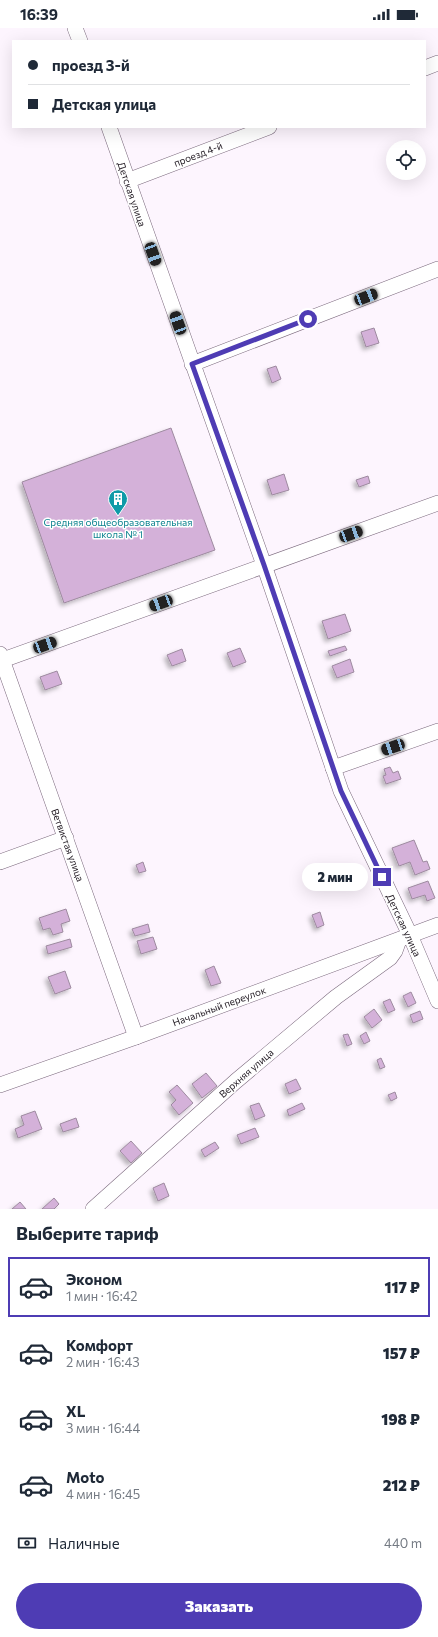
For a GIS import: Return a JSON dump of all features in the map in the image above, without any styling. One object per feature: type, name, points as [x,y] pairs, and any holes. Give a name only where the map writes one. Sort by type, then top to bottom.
[{"type":"street","points":[[75,28],[80,40]]},
{"type":"street","points":[[426,68],[438,63]]},
{"type":"street","name":"Детская улица","points":[[109,128],[264,565],[341,791],[404,937],[438,1001]]},
{"type":"street","name":"проезд 4-й","points":[[127,181],[266,128]]},
{"type":"street","points":[[192,364],[438,269]]},
{"type":"street","points":[[1,659],[438,503]]},
{"type":"street","name":"Ветвистая улица","points":[[1,659],[136,1037]]},
{"type":"street","points":[[333,768],[438,731]]},
{"type":"street","points":[[0,862],[66,838]]},
{"type":"street","name":"Начальный переулок","points":[[0,1085],[136,1037],[438,925]]},
{"type":"street","name":"Верхняя улица","points":[[94,1209],[236,1081],[336,997],[390,958],[404,937]]},
{"type":"building","points":[[374,328],[379,343],[366,347],[361,332]]},
{"type":"building","points":[[276,366],[281,379],[272,383],[267,369]]},
{"type":"building","name":"Средняя общеобразовательная школа № 1","points":[[171,428],[215,550],[64,603],[22,482]]},
{"type":"building","points":[[284,474],[289,490],[272,495],[267,480]]},
{"type":"building","points":[[368,476],[370,483],[359,487],[356,480]]},
{"type":"building","points":[[345,614],[351,631],[328,639],[322,621]]},
{"type":"building","points":[[345,646],[347,650],[330,656],[328,651]]},
{"type":"building","points":[[240,648],[246,662],[233,667],[227,653]]},
{"type":"building","points":[[182,649],[186,661],[172,666],[167,655]]},
{"type":"building","points":[[350,659],[354,672],[337,678],[332,666]]},
{"type":"building","points":[[57,671],[62,684],[45,690],[40,677]]},
{"type":"building","points":[[390,767],[393,773],[398,771],[401,779],[386,784],[383,776],[386,775],[384,769]]},
{"type":"building","points":[[414,840],[423,862],[427,861],[430,869],[415,875],[410,862],[399,866],[392,848]]},
{"type":"building","points":[[143,862],[146,871],[139,873],[136,865]]},
{"type":"building","points":[[428,881],[435,898],[427,901],[425,895],[412,899],[408,888]]},
{"type":"building","points":[[66,909],[70,921],[61,924],[63,932],[53,935],[50,928],[43,930],[39,918]]},
{"type":"building","points":[[320,912],[324,925],[317,928],[312,915]]},
{"type":"building","points":[[148,924],[150,932],[135,936],[132,929]]},
{"type":"building","points":[[153,937],[157,949],[141,954],[137,941]]},
{"type":"building","points":[[70,939],[72,947],[48,954],[46,946]]},
{"type":"building","points":[[214,966],[221,983],[211,986],[205,970]]},
{"type":"building","points":[[65,971],[71,988],[55,994],[48,977]]},
{"type":"building","points":[[411,992],[416,1003],[408,1007],[403,996]]},
{"type":"building","points":[[390,999],[395,1010],[388,1013],[383,1002]]},
{"type":"building","points":[[374,1009],[382,1020],[372,1028],[364,1017]]},
{"type":"building","points":[[420,1011],[423,1019],[413,1023],[410,1015]]},
{"type":"building","points":[[366,1032],[370,1041],[364,1044],[360,1036]]},
{"type":"building","points":[[348,1034],[352,1044],[347,1046],[343,1035]]},
{"type":"building","points":[[381,1058],[385,1067],[380,1069],[377,1060]]},
{"type":"building","points":[[206,1073],[217,1086],[202,1098],[192,1084]]},
{"type":"building","points":[[296,1079],[301,1089],[289,1094],[285,1084]]},
{"type":"building","points":[[177,1085],[193,1103],[179,1115],[171,1105],[176,1100],[169,1092]]},
{"type":"building","points":[[395,1092],[397,1098],[391,1101],[388,1095]]},
{"type":"building","points":[[259,1103],[265,1116],[255,1120],[250,1106]]},
{"type":"building","points":[[302,1103],[305,1109],[289,1116],[287,1110]]},
{"type":"building","points":[[35,1111],[42,1129],[18,1138],[15,1129],[24,1125],[21,1116]]},
{"type":"building","points":[[76,1118],[79,1127],[63,1132],[60,1124]]},
{"type":"building","points":[[255,1128],[259,1137],[241,1144],[237,1135]]},
{"type":"building","points":[[131,1141],[142,1153],[131,1163],[120,1151]]},
{"type":"building","points":[[215,1142],[219,1148],[205,1157],[201,1150]]},
{"type":"building","points":[[164,1183],[169,1196],[158,1201],[153,1188]]},
{"type":"building","points":[[54,1198],[59,1204],[54,1209],[42,1209]]},
{"type":"building","points":[[20,1202],[26,1209],[12,1209]]},
{"type":"place","name":"Средняя общеобразовательная школа № 1","points":[[118,516]]},
{"type":"route","points":[[308,319],[192,364],[264,565],[341,791],[382,877]]}]
